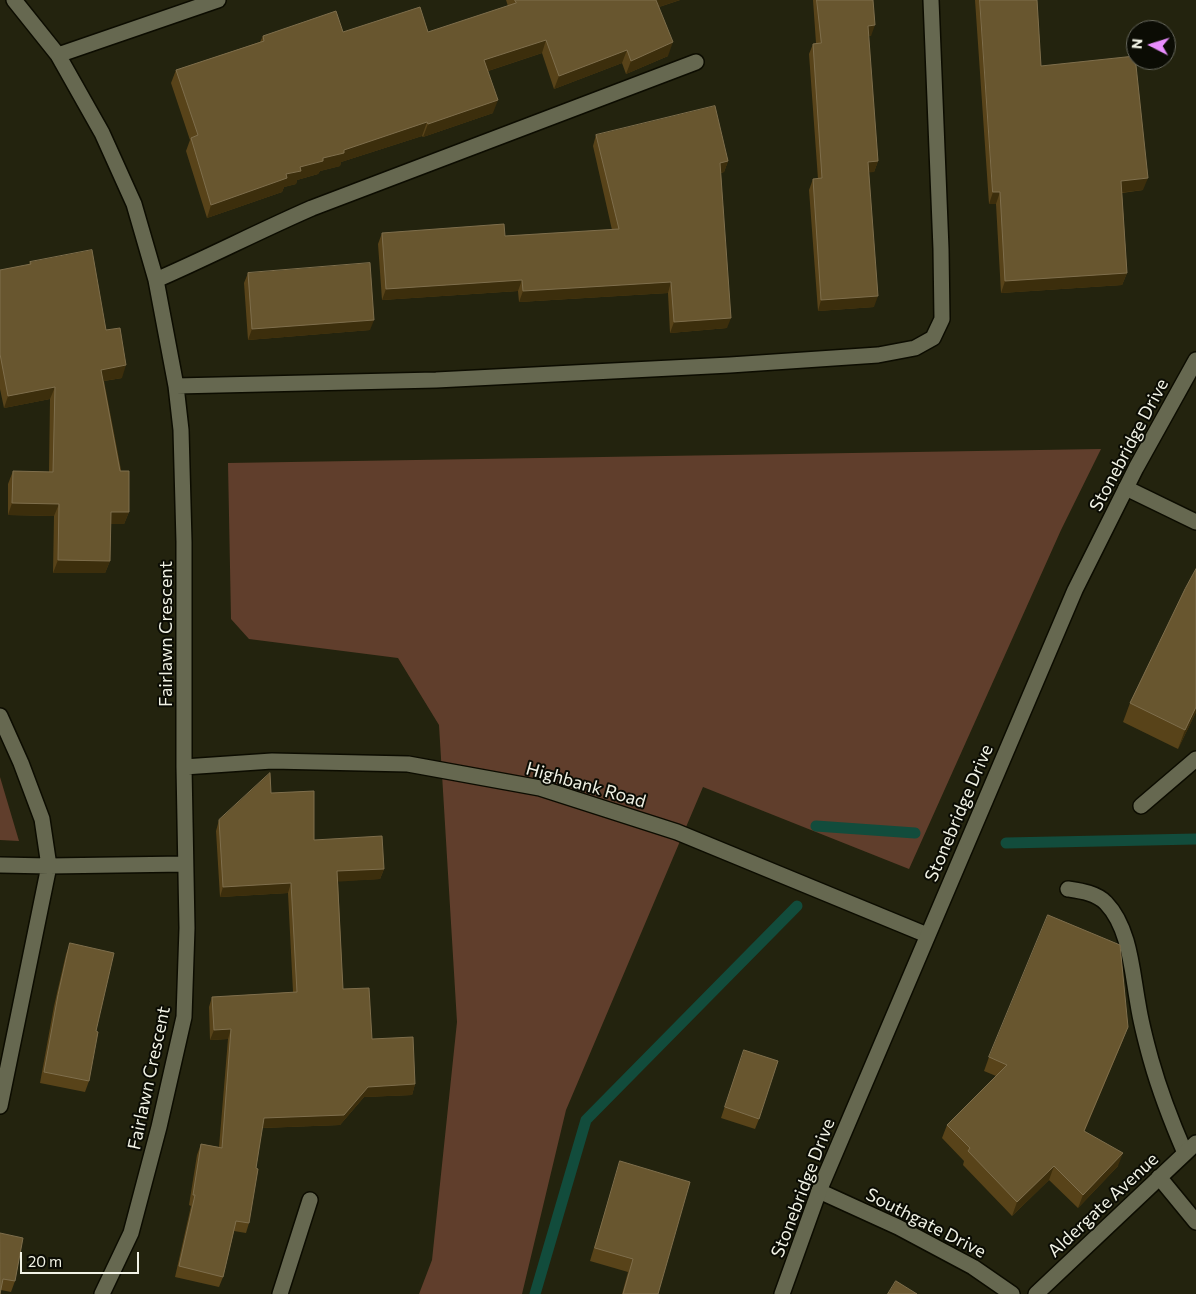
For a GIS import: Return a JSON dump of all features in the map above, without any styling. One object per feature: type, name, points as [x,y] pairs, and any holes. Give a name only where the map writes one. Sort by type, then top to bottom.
[{"type":"street","name":"Fairlawn Crescent","points":[[14,0],[58,55],[102,133],[134,204],[156,280],[176,386],[181,430],[184,542],[184,767],[187,928],[184,1017],[159,1127],[131,1233],[102,1294]]},
{"type":"street","points":[[58,55],[218,0]]},
{"type":"street","points":[[176,386],[436,380],[544,375],[868,356],[915,348],[933,338],[942,318],[931,0]]},
{"type":"street","points":[[156,280],[312,208],[696,62]]},
{"type":"street","name":"Stonebridge Drive","points":[[782,1294],[820,1191],[1075,590],[1126,488],[1196,360]]},
{"type":"street","points":[[1126,488],[1196,522]]},
{"type":"street","points":[[0,716],[21,763],[42,819],[49,866],[0,1106]]},
{"type":"street","points":[[1141,806],[1196,758]]},
{"type":"street","name":"Highbank Road","points":[[184,767],[272,761],[408,764],[540,788],[677,832],[927,935]]},
{"type":"street","points":[[0,865],[185,864]]},
{"type":"street","points":[[1068,889],[1089,893],[1106,903],[1119,922],[1131,958],[1138,1004],[1151,1060],[1166,1108],[1184,1153]]},
{"type":"street","name":"Aldergate Avenue","points":[[1036,1294],[1196,1143]]},
{"type":"street","points":[[1159,1177],[1196,1222]]},
{"type":"street","name":"Southgate Drive","points":[[820,1191],[898,1228],[973,1267],[1012,1294]]},
{"type":"street","points":[[280,1294],[310,1200]]},
{"type":"shaded area","points":[[1101,449],[1061,530],[909,869],[703,787],[566,1110],[522,1294],[419,1294],[432,1260],[457,1022],[439,725],[398,658],[249,639],[231,619],[228,463]]},
{"type":"shaded area","points":[[0,777],[19,841],[0,840]]},
{"type":"building","points":[[515,0],[656,0],[673,42],[631,61],[627,50],[559,76],[546,40],[484,60],[498,100],[344,150],[344,153],[323,158],[323,161],[300,167],[301,171],[286,174],[287,178],[211,205],[191,138],[198,135],[176,70],[264,41],[263,36],[336,11],[343,32],[420,7],[428,32],[516,3]]},
{"type":"building","points":[[817,0],[873,0],[875,25],[868,26],[878,161],[868,162],[878,296],[821,300],[813,179],[822,178],[813,44],[821,43]]},
{"type":"building","points":[[980,0],[1037,0],[1041,66],[1126,57],[1126,70],[1136,70],[1148,178],[1121,181],[1127,273],[1005,281],[1000,192],[993,192]]},
{"type":"building","points":[[715,106],[728,161],[720,163],[731,318],[674,322],[671,282],[523,291],[522,280],[386,289],[382,233],[504,224],[505,236],[619,229],[596,135]]},
{"type":"building","points":[[92,250],[106,330],[120,328],[126,365],[101,370],[120,471],[129,471],[129,512],[111,512],[110,561],[58,560],[59,504],[12,503],[13,471],[53,472],[55,387],[8,396],[0,354],[0,270]]},
{"type":"building","points":[[370,263],[374,320],[252,329],[248,273]]},
{"type":"building","points":[[1196,569],[1196,707],[1185,730],[1130,703]]},
{"type":"building","points":[[270,773],[271,793],[314,791],[314,840],[382,836],[384,869],[337,871],[343,989],[369,988],[372,1039],[413,1037],[415,1084],[368,1087],[344,1115],[264,1118],[249,1223],[236,1221],[223,1277],[179,1266],[195,1195],[193,1195],[201,1144],[222,1148],[231,1029],[214,1030],[212,997],[297,992],[291,883],[223,887],[219,820]]},
{"type":"building","points":[[1048,915],[1120,945],[1128,1027],[1084,1131],[1123,1153],[1083,1195],[1054,1166],[1017,1202],[968,1151],[970,1148],[947,1125],[1007,1065],[989,1057]]},
{"type":"building","points":[[70,943],[114,953],[96,1031],[98,1032],[89,1081],[44,1072]]},
{"type":"building","points":[[744,1050],[778,1061],[759,1119],[725,1107]]},
{"type":"building","points":[[620,1161],[690,1182],[658,1294],[623,1294],[633,1259],[595,1248]]},
{"type":"building","points":[[0,1233],[23,1238],[15,1281],[3,1279],[0,1294]]},
{"type":"building","points":[[896,1281],[917,1294],[888,1294]]},
{"type":"waterway","points":[[816,826],[915,833]]},
{"type":"waterway","points":[[1006,843],[1196,839]]},
{"type":"waterway","points":[[535,1294],[586,1120],[797,906]]}]
